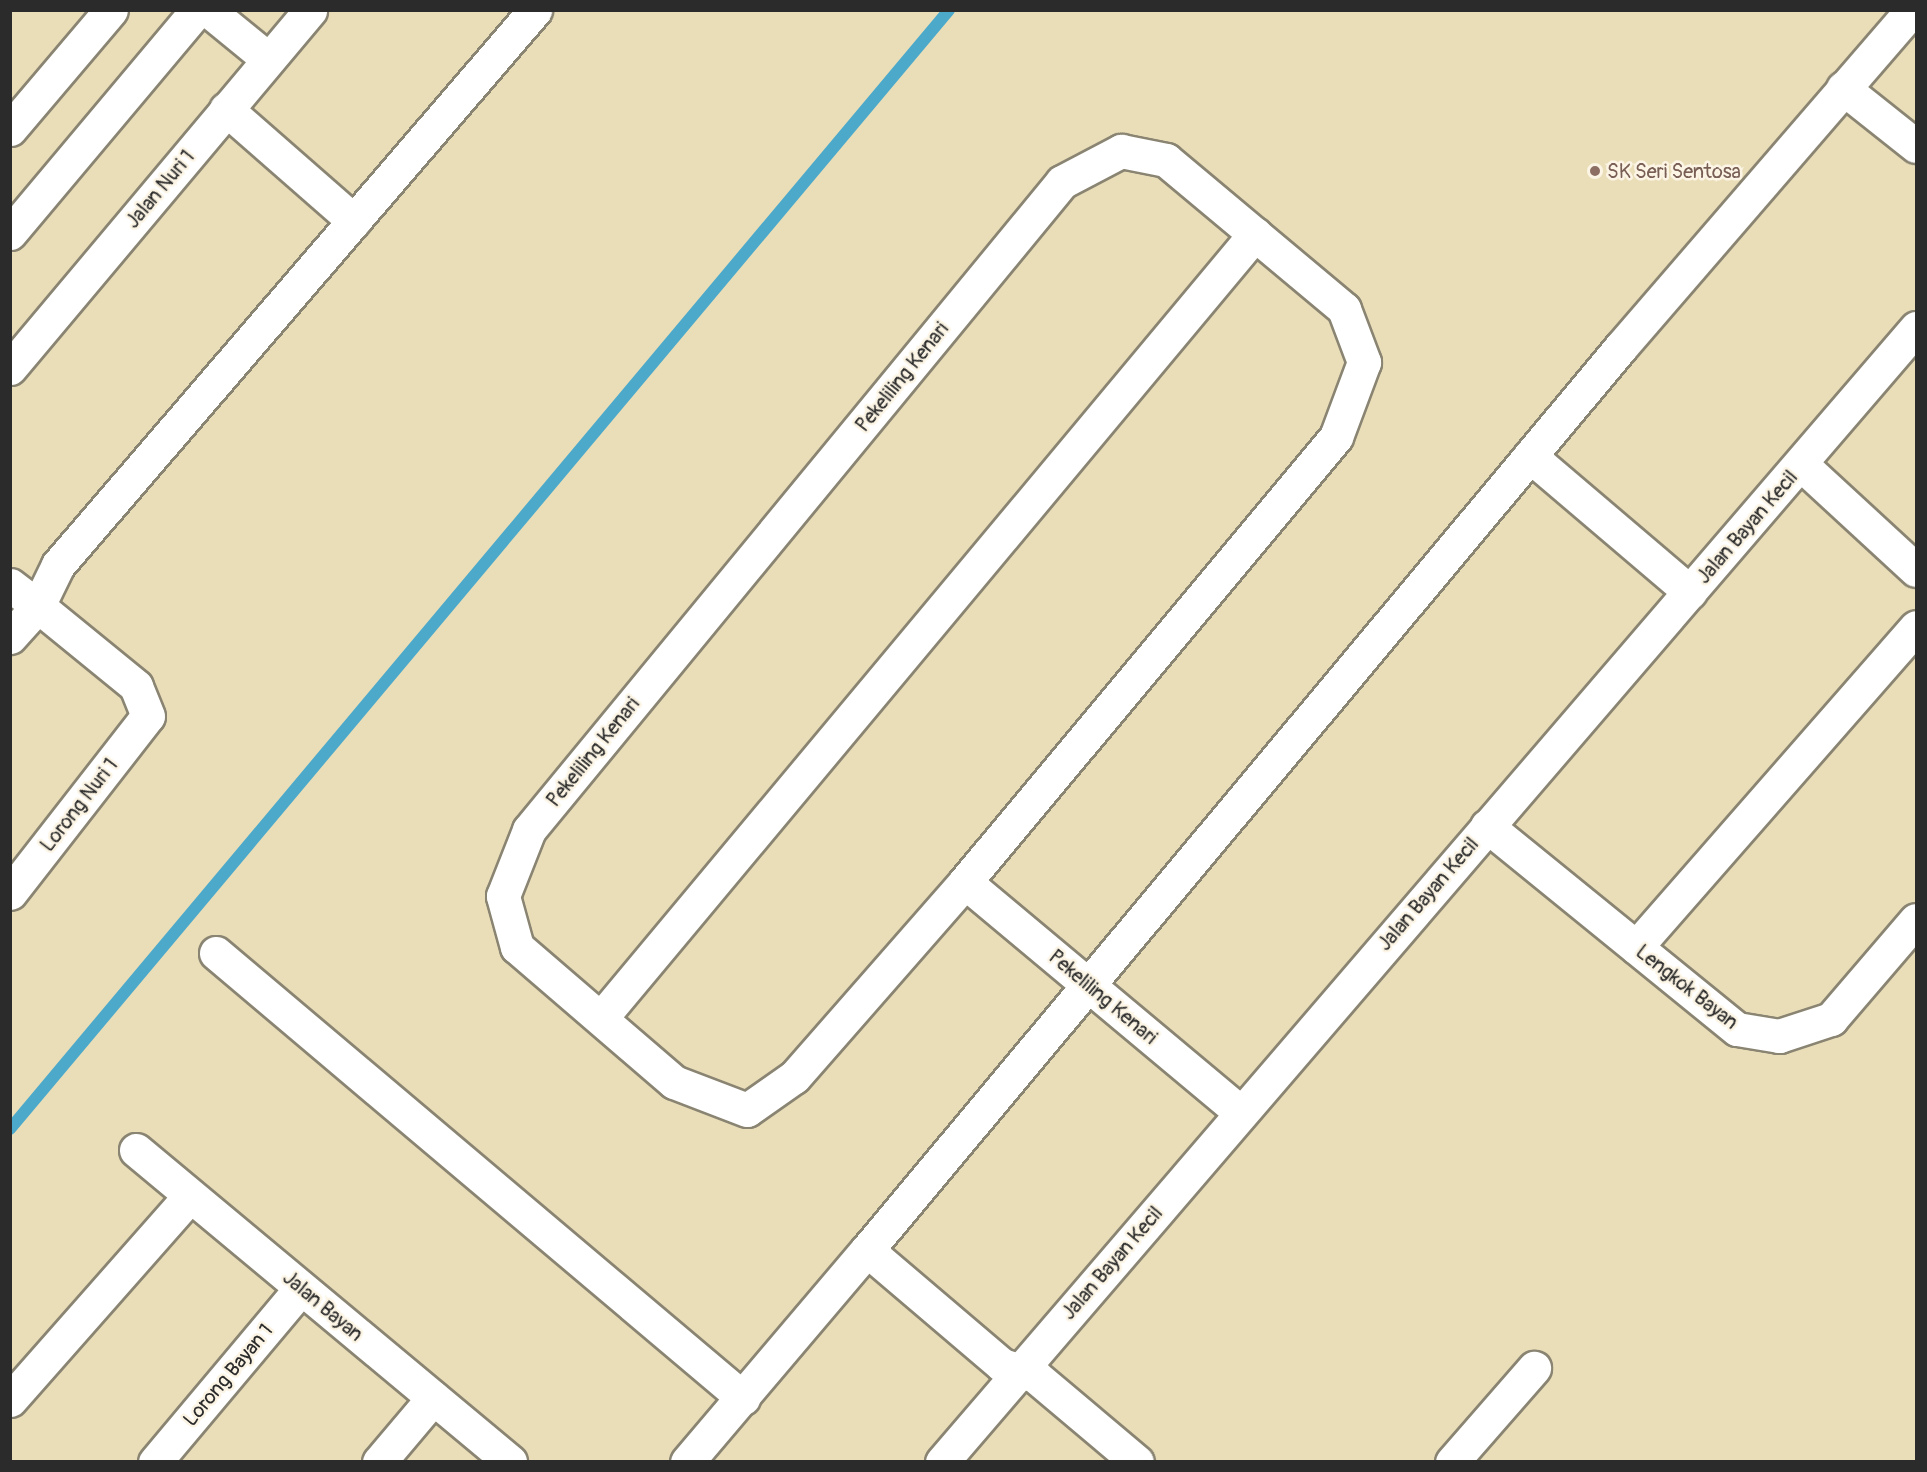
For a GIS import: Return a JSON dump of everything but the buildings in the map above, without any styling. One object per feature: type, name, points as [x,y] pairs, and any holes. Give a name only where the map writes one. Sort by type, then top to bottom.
[{"type":"street","points":[[10,129],[111,10]]},
{"type":"street","points":[[10,233],[197,10]]},
{"type":"street","points":[[208,10],[268,59]]},
{"type":"street","name":"Jalan Nuri 1","points":[[10,368],[310,10]]},
{"type":"street","points":[[10,637],[38,606],[58,564],[535,10]]},
{"type":"street","points":[[687,1461],[743,1398],[1530,456],[1912,10]]},
{"type":"street","points":[[1843,88],[1917,146]]},
{"type":"street","points":[[226,109],[354,221]]},
{"type":"street","name":"Pekeliling Kenari","points":[[1121,151],[1166,160],[1255,234],[1344,309],[1364,363],[1336,436],[965,882],[794,1077],[747,1110],[674,1082],[517,947],[503,896],[529,830],[1062,182],[1121,151]]},
{"type":"street","points":[[601,1018],[1255,234]]},
{"type":"street","name":"Jalan Bayan Kecil","points":[[942,1461],[1917,328]]},
{"type":"street","points":[[1530,456],[1690,592]]},
{"type":"street","points":[[1801,464],[1917,570]]},
{"type":"street","points":[[10,585],[38,606]]},
{"type":"street","name":"Lorong Nuri 1","points":[[10,893],[148,716],[135,686],[38,606]]},
{"type":"street","points":[[1636,947],[1917,627]]},
{"type":"street","name":"Lengkok Bayan","points":[[1487,826],[1737,1029],[1779,1036],[1831,1019],[1917,920]]},
{"type":"street","name":"Pekeliling Kenari","points":[[965,882],[1241,1113]]},
{"type":"street","points":[[216,953],[743,1398]]},
{"type":"street","name":"Jalan Bayan","points":[[136,1150],[510,1461]]},
{"type":"street","points":[[10,1400],[190,1196]]},
{"type":"street","points":[[867,1250],[1002,1365],[1035,1376],[1137,1461]]},
{"type":"street","name":"Lorong Bayan 1","points":[[155,1461],[301,1288]]},
{"type":"street","points":[[1452,1461],[1534,1368]]},
{"type":"street","points":[[379,1461],[433,1398]]},
{"type":"waterway","points":[[10,1129],[949,10]]},
{"type":"place","name":"SK Seri Sentosa","points":[[1595,171]]}]
